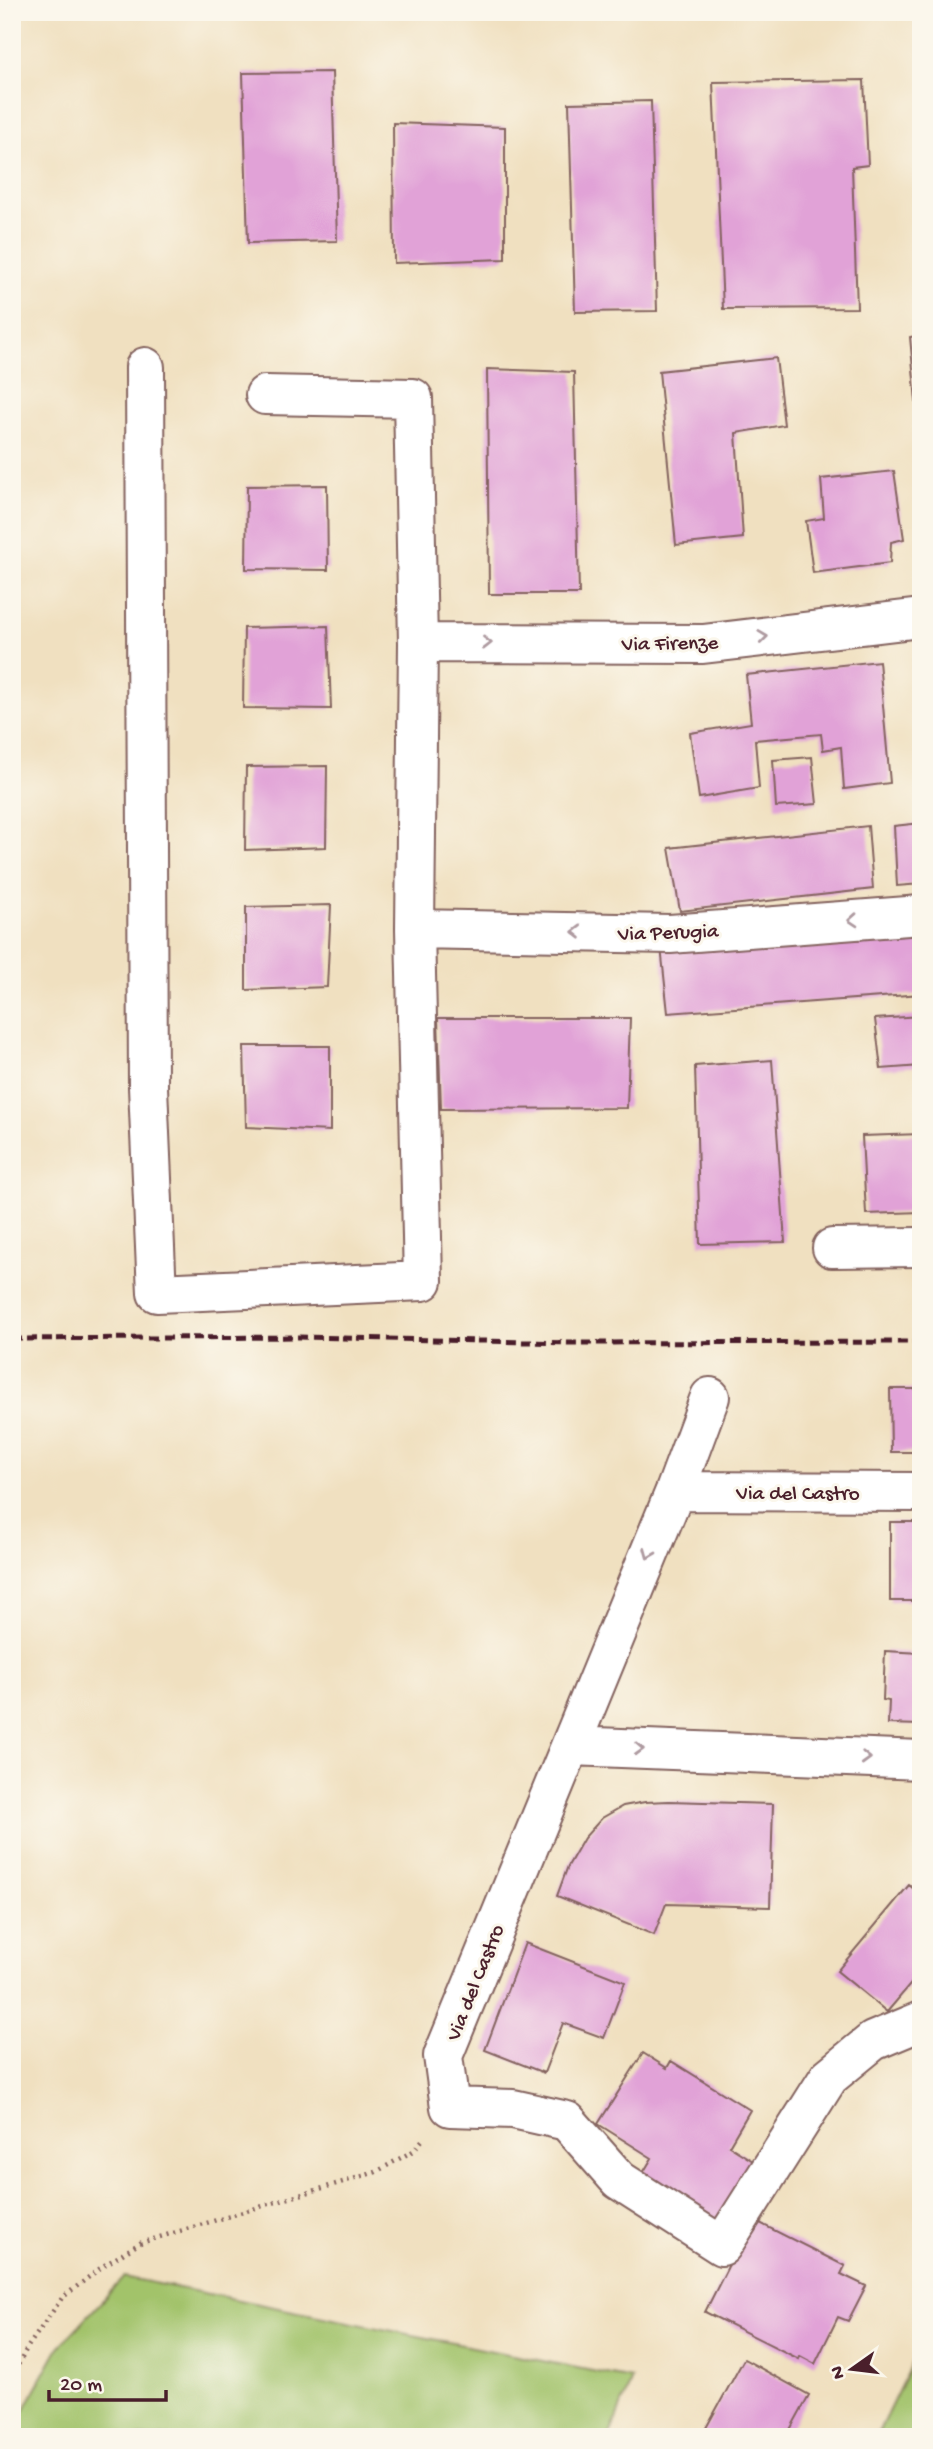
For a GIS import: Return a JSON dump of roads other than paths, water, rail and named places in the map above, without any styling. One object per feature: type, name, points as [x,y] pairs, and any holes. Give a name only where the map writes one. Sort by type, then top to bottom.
[{"type":"street","points":[[145,367],[148,1087],[156,1293],[423,1281],[415,929],[418,643],[413,398],[265,395]]},
{"type":"street","name":"Via Firenze","points":[[418,643],[703,643],[921,618]]},
{"type":"street","name":"Via Perugia","points":[[415,929],[670,934],[921,915]]},
{"type":"street","points":[[832,1248],[921,1247]]},
{"type":"street","name":"Via del Castro","points":[[710,1397],[675,1491],[443,2056],[450,2107],[513,2109],[567,2121],[620,2180],[722,2246],[829,2077],[873,2041],[921,2021]]},
{"type":"street","name":"Via del Castro","points":[[675,1491],[921,1492]]},
{"type":"street","points":[[571,1746],[921,1760]]},
{"type":"railway","points":[[12,1339],[300,1337],[572,1343],[921,1342]]}]
